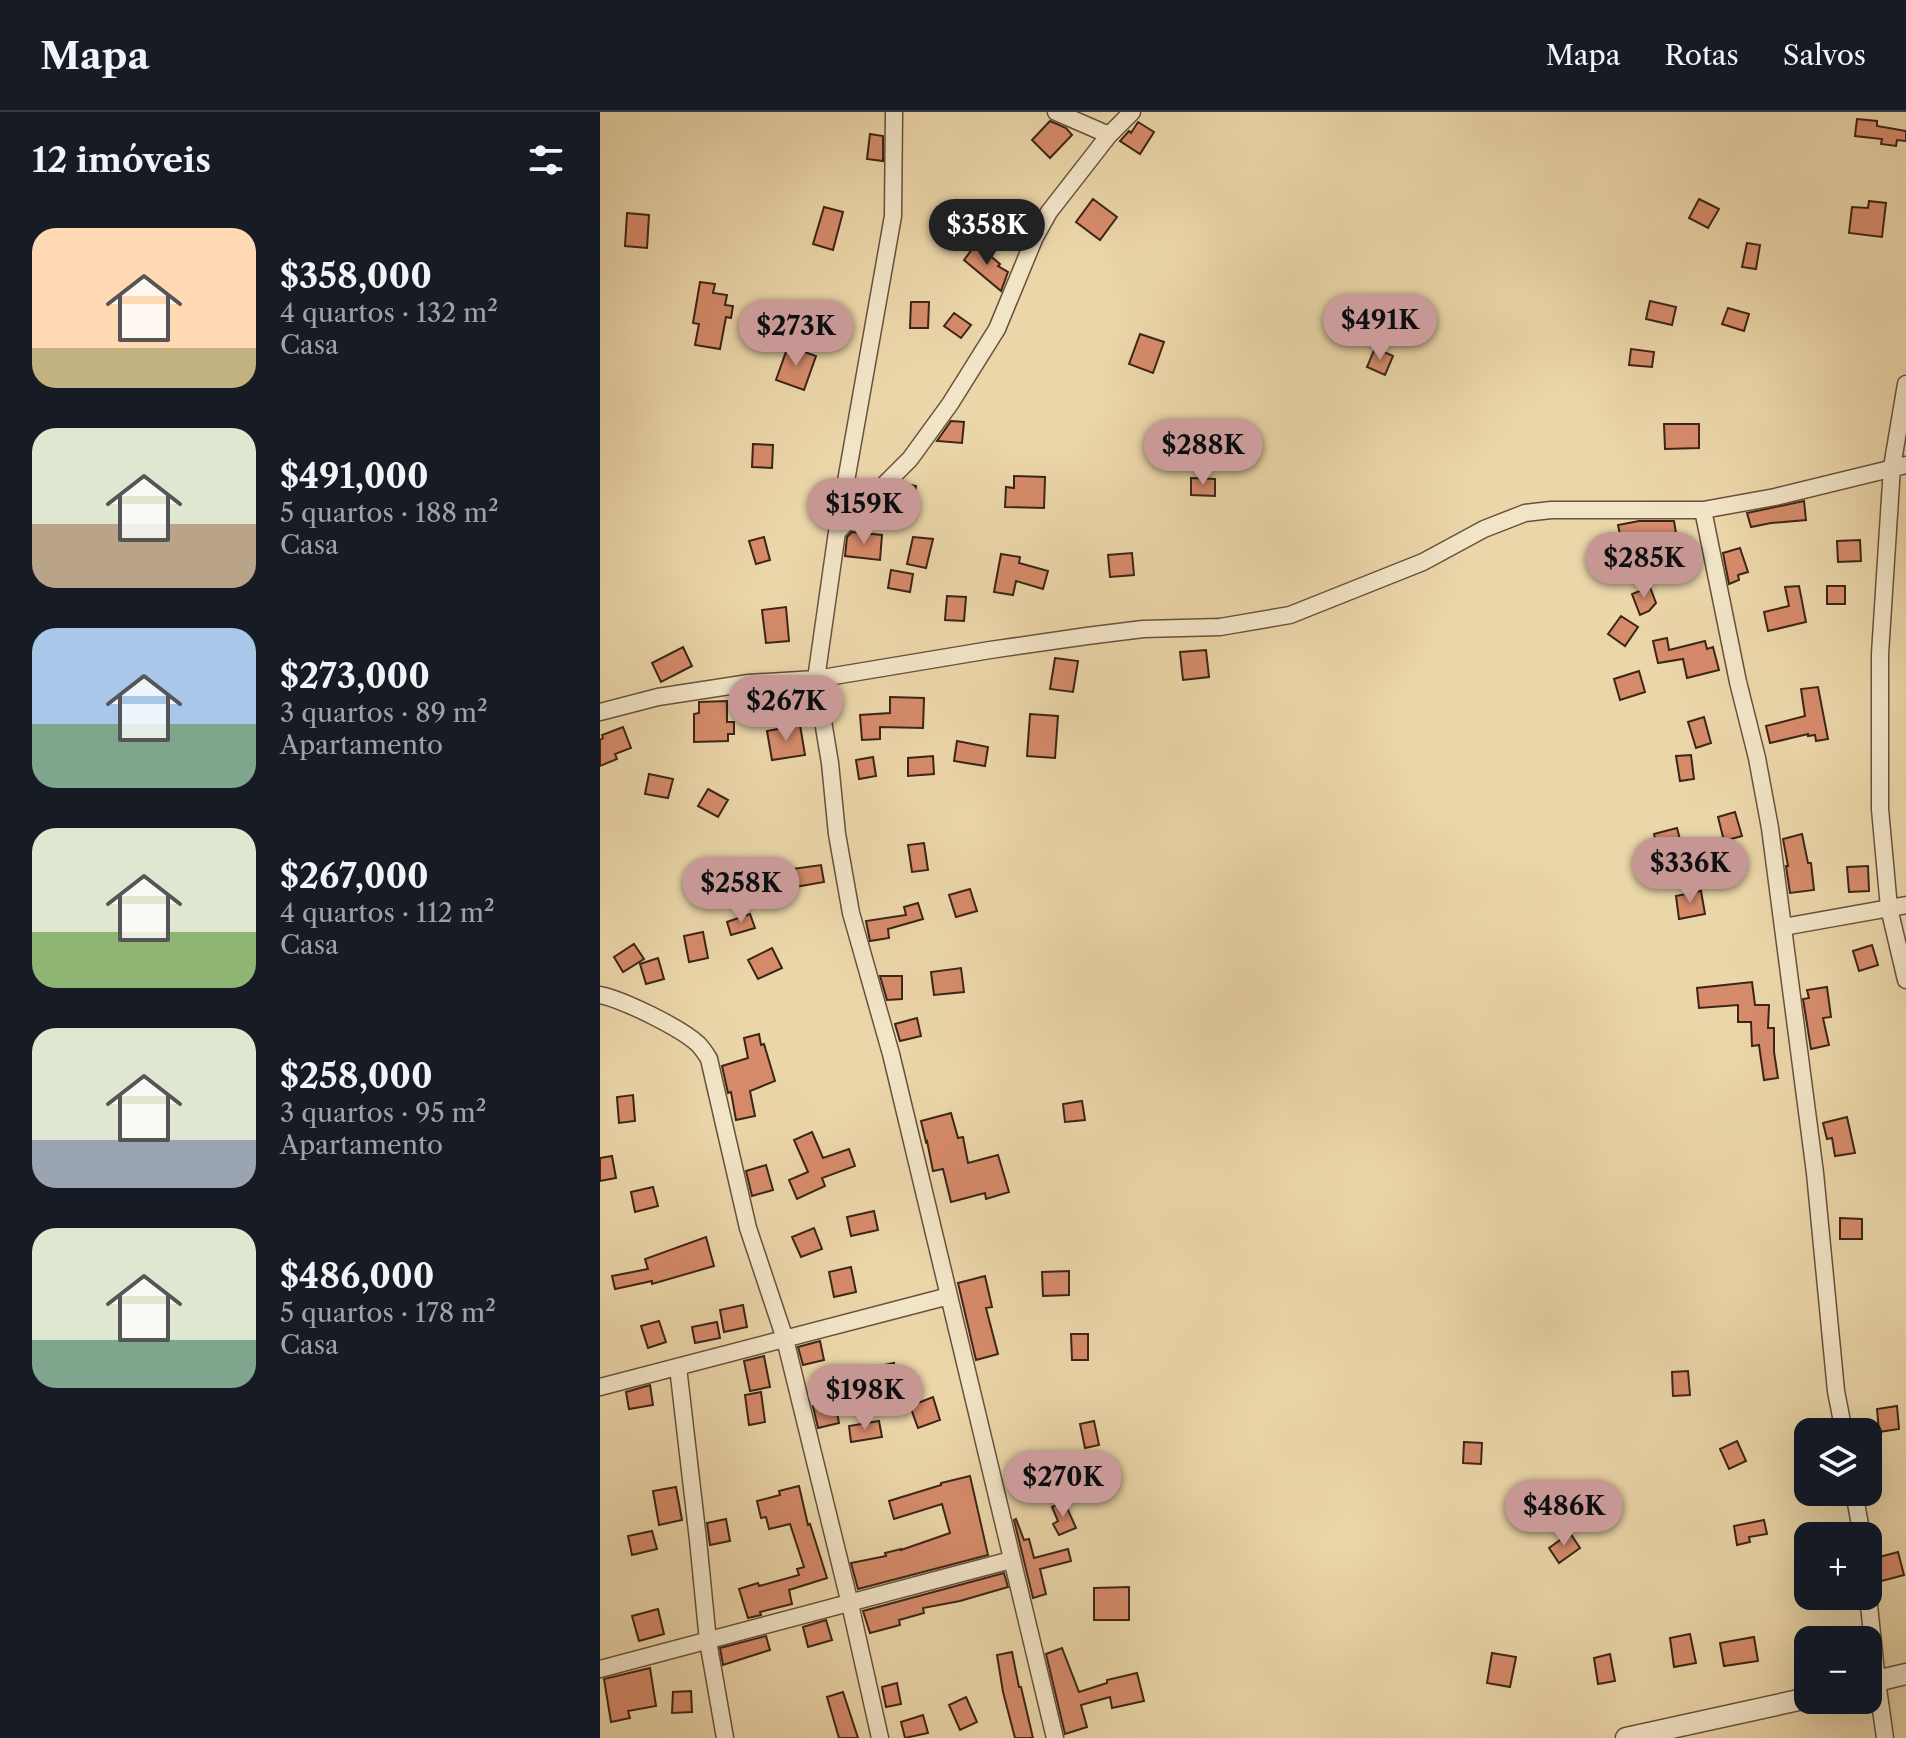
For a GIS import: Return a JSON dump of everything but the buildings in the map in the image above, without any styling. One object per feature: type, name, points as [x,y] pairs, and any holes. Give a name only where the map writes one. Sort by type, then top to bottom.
[{"type":"street","points":[[894,112],[893,216],[837,532],[816,679],[851,913],[891,1054],[1055,1738]]},
{"type":"street","points":[[1056,112],[1109,135]]},
{"type":"street","points":[[837,532],[910,459],[950,404],[997,329],[1035,237],[1049,212],[1109,135],[1132,112]]},
{"type":"street","points":[[1906,384],[1880,654],[1880,809],[1898,907],[1906,980]]},
{"type":"street","points":[[600,712],[658,697],[749,683],[816,679],[1087,636],[1143,629],[1220,627],[1290,615],[1423,562],[1484,529],[1525,513],[1551,510],[1703,510],[1775,497],[1899,466]]},
{"type":"street","points":[[1703,510],[1770,828],[1815,1173],[1841,1418]]},
{"type":"street","points":[[1783,927],[1898,907]]},
{"type":"street","points":[[600,995],[618,999],[680,1032],[698,1044],[709,1059],[748,1228],[785,1339],[880,1738]]},
{"type":"street","points":[[600,1387],[949,1296]]},
{"type":"street","points":[[678,1367],[708,1641],[725,1738]]},
{"type":"street","points":[[600,1669],[1011,1560]]},
{"type":"street","points":[[1882,1680],[1906,1674]]},
{"type":"street","points":[[1626,1738],[1794,1701]]},
{"type":"street","points":[[1879,1714],[1885,1738]]}]
